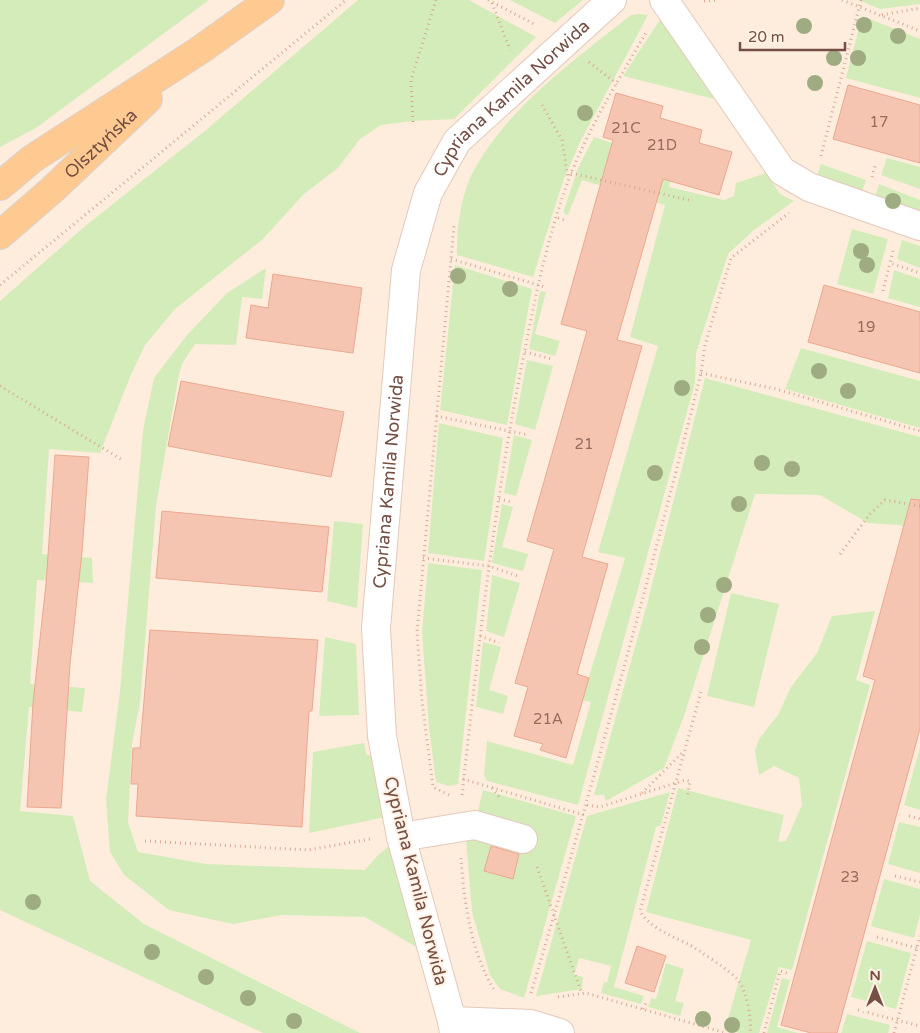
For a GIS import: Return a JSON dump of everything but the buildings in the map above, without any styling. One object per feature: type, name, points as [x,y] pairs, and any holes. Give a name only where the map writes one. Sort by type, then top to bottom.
[{"type":"main road","name":"Olsztyńska","points":[[0,186],[32,160],[200,50],[270,0]]},
{"type":"main road","name":"Olsztyńska","points":[[0,235],[53,189],[200,50]]},
{"type":"street","name":"Cypriana Kamila Norwida","points":[[453,1027],[401,837],[382,736],[376,628],[406,270],[428,193],[457,141],[612,0]]},
{"type":"street","points":[[664,0],[782,170],[810,187],[920,226]]},
{"type":"street","points":[[401,837],[460,814],[475,825],[523,839]]},
{"type":"street","points":[[453,1027],[531,1024],[560,1033]]},
{"type":"path","points":[[0,285],[346,0]]},
{"type":"path","points":[[413,122],[411,80],[436,0]]},
{"type":"path","points":[[842,0],[920,31]]},
{"type":"path","points":[[855,0],[858,6]]},
{"type":"path","points":[[531,1024],[528,1002],[587,805],[656,554],[701,373],[705,345],[731,258],[800,204],[810,187],[820,157],[861,0]]},
{"type":"path","points":[[881,16],[920,8]]},
{"type":"path","points":[[503,995],[494,991],[484,973],[468,915],[460,814],[480,636],[499,499],[538,285],[568,181],[583,144],[651,24]]},
{"type":"path","points":[[586,60],[617,84]]},
{"type":"path","points":[[540,102],[562,140],[568,181]]},
{"type":"path","points":[[572,173],[693,201]]},
{"type":"path","points":[[456,217],[417,632],[422,701],[434,787],[460,814]]},
{"type":"path","points":[[558,218],[564,220]]},
{"type":"path","points":[[451,259],[545,287]]},
{"type":"path","points":[[883,291],[890,264]]},
{"type":"path","points":[[525,352],[552,359]]},
{"type":"path","points":[[701,373],[776,390],[920,431]]},
{"type":"path","points":[[0,386],[124,461]]},
{"type":"path","points":[[436,416],[529,435]]},
{"type":"path","points":[[499,499],[511,502]]},
{"type":"path","points":[[840,554],[870,514],[885,500],[920,506]]},
{"type":"path","points":[[423,558],[489,566],[518,576]]},
{"type":"path","points":[[480,636],[499,643]]},
{"type":"path","points":[[701,692],[640,911],[645,920],[694,947],[738,980],[749,1010],[750,1033]]},
{"type":"path","points":[[640,795],[672,766],[685,750]]},
{"type":"path","points":[[464,779],[584,815]]},
{"type":"path","points":[[587,805],[600,807],[685,780],[690,781],[687,798]]},
{"type":"path","points":[[492,788],[504,803]]},
{"type":"path","points":[[910,816],[920,819]]},
{"type":"path","points":[[145,841],[308,850],[379,837],[401,837]]},
{"type":"path","points":[[536,865],[582,994]]},
{"type":"path","points":[[895,876],[920,882]]},
{"type":"path","points":[[894,1033],[920,936]]},
{"type":"path","points":[[877,937],[918,949]]},
{"type":"path","points":[[764,1033],[780,972],[787,973]]},
{"type":"path","points":[[555,998],[582,994],[726,1033]]},
{"type":"path","points":[[643,1009],[647,1001]]},
{"type":"path","points":[[858,1010],[920,1026]]},
{"type":"green space","points":[[0,0],[209,0],[36,128],[0,147]]},
{"type":"green space","points":[[358,0],[469,0],[536,37],[454,119],[381,125],[360,139],[338,168],[304,194],[263,239],[175,309],[145,345],[130,377],[100,453],[49,449],[42,554],[92,558],[93,583],[37,580],[30,684],[85,688],[82,712],[29,707],[20,811],[73,816],[90,881],[144,924],[360,1033],[263,1033],[0,910],[0,301],[84,227],[206,130]]},
{"type":"green space","points":[[510,0],[583,0],[555,23]]},
{"type":"green space","points":[[858,0],[920,0],[920,4],[880,9]]},
{"type":"green space","points":[[631,15],[648,15],[581,140],[563,181],[533,277],[457,255],[459,219],[464,196],[472,173],[493,141],[528,101],[568,65]]},
{"type":"green space","points":[[862,16],[920,39],[920,98],[846,78]]},
{"type":"green space","points":[[661,18],[714,99],[623,76]]},
{"type":"green space","points":[[594,137],[636,151],[672,174],[669,187],[724,200],[734,196],[736,183],[766,173],[780,194],[794,201],[754,230],[728,254],[696,353],[695,383],[578,805],[487,781],[484,775],[487,741],[573,765],[591,702],[582,700],[625,558],[598,552],[658,346],[630,337],[665,205],[582,180],[568,215],[563,213],[578,168]]},
{"type":"green space","points":[[887,158],[920,167],[920,189],[881,175]]},
{"type":"green space","points":[[821,164],[866,180],[861,195],[816,179]]},
{"type":"green space","points":[[879,184],[920,200],[920,215],[874,200]]},
{"type":"green space","points":[[852,229],[888,239],[873,294],[837,284]]},
{"type":"green space","points":[[902,240],[920,246],[920,268],[897,259]]},
{"type":"green space","points":[[455,265],[532,289],[507,425],[440,410]]},
{"type":"green space","points":[[266,268],[262,299],[242,297],[236,345],[195,344],[183,362],[179,374],[156,506],[140,703],[132,743],[128,823],[138,852],[206,864],[365,870],[378,855],[398,839],[425,952],[365,917],[282,915],[233,924],[169,910],[124,875],[110,852],[106,800],[120,691],[143,430],[154,378],[187,335],[227,293]]},
{"type":"green space","points":[[894,270],[920,279],[920,307],[888,298]]},
{"type":"green space","points":[[540,291],[546,292],[535,334],[560,341],[555,356],[529,349]]},
{"type":"green space","points":[[801,348],[920,381],[920,428],[785,389]]},
{"type":"green space","points":[[527,360],[553,366],[535,430],[515,424]]},
{"type":"green space","points":[[705,378],[920,437],[920,531],[899,525],[868,523],[820,495],[755,494],[684,716],[664,768],[606,801],[604,795],[594,795],[647,604]]},
{"type":"green space","points":[[439,423],[503,438],[484,561],[428,553]]},
{"type":"green space","points":[[514,435],[532,440],[516,496],[504,493]]},
{"type":"green space","points":[[502,504],[513,507],[502,547],[528,554],[523,571],[492,563]]},
{"type":"green space","points":[[334,521],[363,524],[357,608],[327,601]]},
{"type":"green space","points":[[428,563],[482,570],[458,784],[449,786],[436,782],[429,728],[422,632]]},
{"type":"green space","points":[[492,575],[520,583],[504,637],[486,631]]},
{"type":"green space","points":[[731,593],[779,604],[754,707],[707,696]]},
{"type":"green space","points":[[875,611],[856,680],[870,685],[792,970],[779,967],[759,1033],[739,1033],[725,1029],[751,940],[646,912],[678,788],[784,815],[778,842],[786,841],[802,805],[799,778],[774,766],[759,775],[755,751],[759,739],[778,715],[791,687],[817,653],[832,616]]},
{"type":"green space","points":[[325,637],[356,644],[359,715],[319,716]]},
{"type":"green space","points":[[483,642],[501,647],[489,690],[508,696],[503,714],[476,707]]},
{"type":"green space","points":[[364,743],[366,754],[394,765],[400,814],[309,833],[313,752]]},
{"type":"green space","points":[[920,747],[920,810],[904,805]]},
{"type":"green space","points":[[483,790],[576,816],[524,998],[500,989],[490,975],[472,912],[466,840],[477,815]]},
{"type":"green space","points":[[670,792],[661,825],[656,827],[614,987],[644,996],[641,1004],[601,993],[604,982],[607,983],[611,966],[579,958],[574,975],[583,977],[582,989],[536,996],[587,816]]},
{"type":"green space","points":[[899,822],[920,827],[920,873],[888,864]]},
{"type":"green space","points":[[884,879],[920,889],[920,915],[914,938],[871,926]]},
{"type":"green space","points":[[867,941],[911,953],[896,1009],[851,997]]},
{"type":"green space","points":[[666,963],[684,969],[675,1001],[684,1003],[680,1016],[648,1007],[651,998],[656,999]]},
{"type":"green space","points":[[782,978],[790,980],[777,1027],[798,1033],[767,1033]]},
{"type":"green space","points":[[847,1014],[890,1025],[888,1033],[841,1033]]}]
